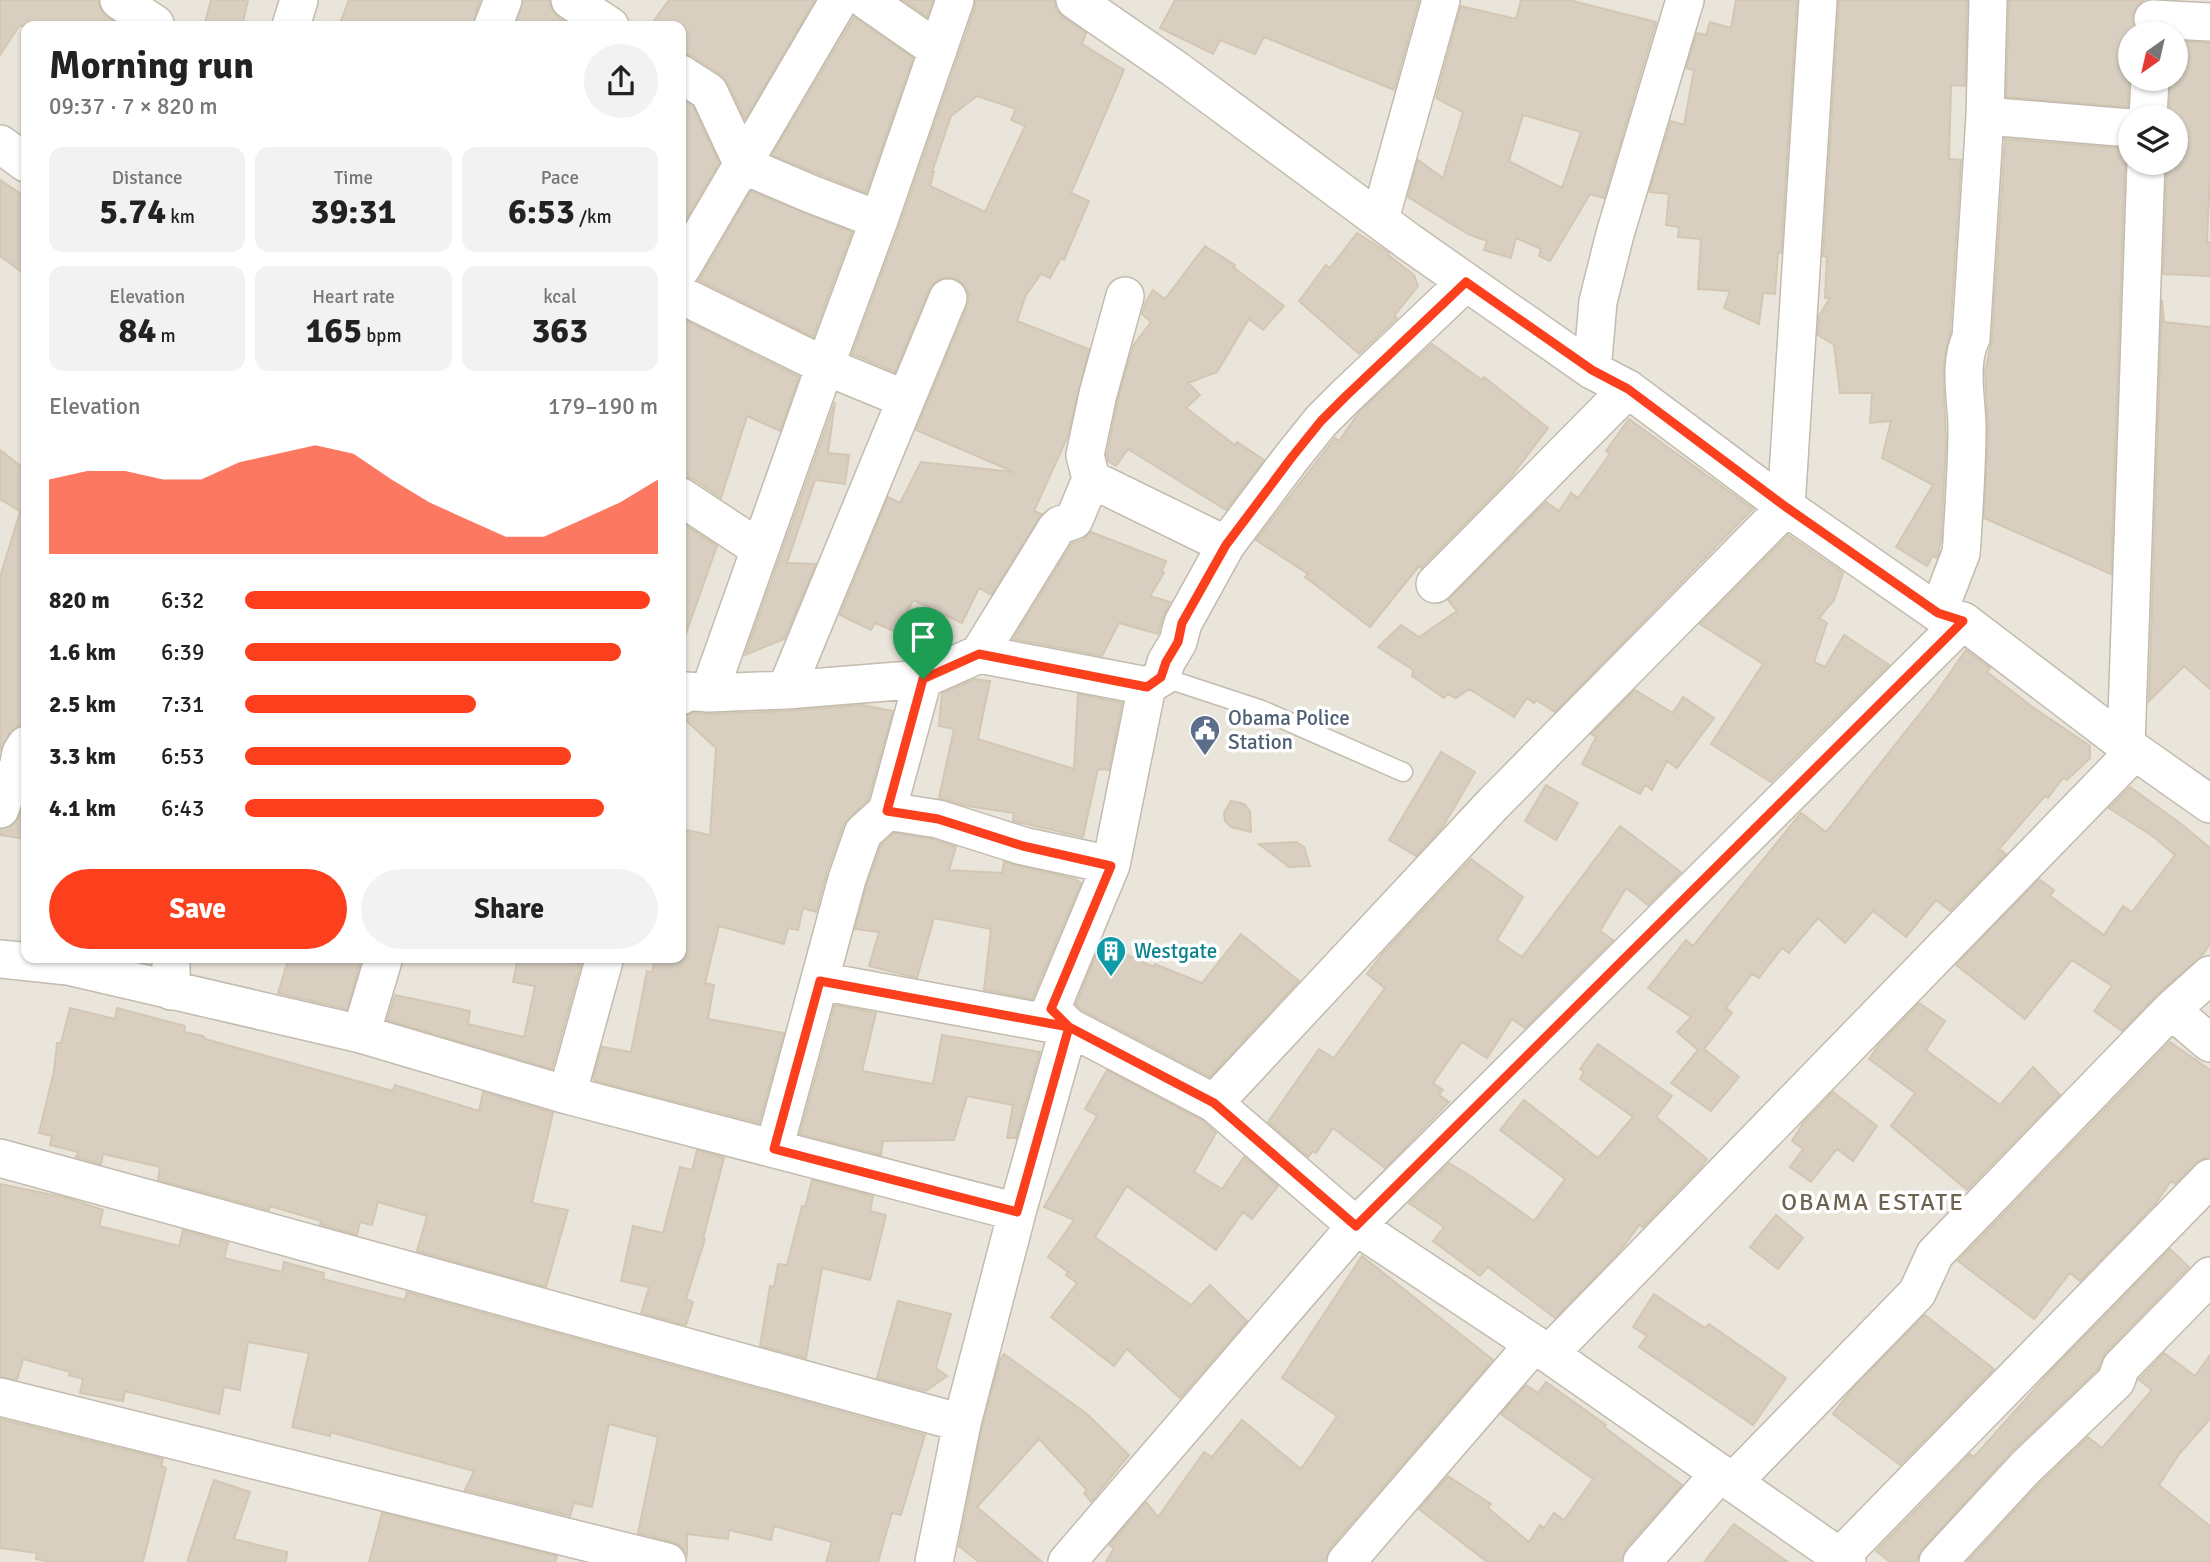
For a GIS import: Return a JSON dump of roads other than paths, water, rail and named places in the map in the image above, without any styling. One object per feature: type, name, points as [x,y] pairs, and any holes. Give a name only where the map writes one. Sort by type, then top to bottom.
[{"type":"street","points":[[119,0],[150,21]]},
{"type":"street","points":[[293,21],[299,0]]},
{"type":"street","points":[[495,21],[503,0]]},
{"type":"street","points":[[570,0],[602,21]]},
{"type":"street","points":[[686,261],[839,0]]},
{"type":"street","points":[[866,0],[938,50]]},
{"type":"street","points":[[955,0],[760,549],[695,695],[923,679],[979,654],[1154,682]]},
{"type":"street","points":[[1075,0],[1175,69],[1466,282],[1592,370],[1628,389],[1786,507],[1951,617],[2210,804]]},
{"type":"street","points":[[1380,219],[1441,0]]},
{"type":"street","points":[[1592,370],[1598,302],[1615,234],[1685,0]]},
{"type":"street","points":[[1214,1103],[1493,804],[1786,507],[1818,0]]},
{"type":"street","points":[[1067,1562],[1356,1226],[1951,617],[1962,542],[1967,429],[1966,349],[1971,338],[1985,116],[1988,0]]},
{"type":"street","points":[[2153,18],[2210,22]]},
{"type":"street","points":[[686,77],[709,92],[743,164],[879,220]]},
{"type":"street","points":[[1985,116],[2118,127]]},
{"type":"street","points":[[0,145],[21,160]]},
{"type":"street","points":[[1346,1562],[1542,1349],[2130,748],[2146,175]]},
{"type":"street","points":[[1069,1027],[1051,1009],[1111,866],[1154,682],[1178,642],[1182,623],[1226,545],[1321,421],[1466,282]]},
{"type":"street","points":[[979,654],[1056,529],[1067,521],[1074,520],[1091,479],[1085,455],[1098,394],[1125,296]]},
{"type":"street","points":[[686,297],[825,366],[905,399]]},
{"type":"street","points":[[786,690],[948,298]]},
{"type":"street","points":[[1435,584],[1628,389]]},
{"type":"street","points":[[1091,479],[1226,545]]},
{"type":"street","points":[[686,500],[760,549]]},
{"type":"street","points":[[774,1149],[847,879],[863,833],[887,811],[923,679]]},
{"type":"street","points":[[0,809],[10,778],[18,768],[21,753]]},
{"type":"street","points":[[887,811],[938,819],[1023,846],[1111,866]]},
{"type":"street","points":[[0,959],[21,961]]},
{"type":"street","points":[[39,963],[171,974],[567,1095],[1017,1212]]},
{"type":"street","points":[[361,1034],[382,963]]},
{"type":"street","points":[[567,1095],[603,963]]},
{"type":"street","points":[[1642,1562],[1917,1293],[1935,1254],[2171,1010],[2210,975]]},
{"type":"street","points":[[820,981],[1069,1027],[1214,1103],[1356,1226],[1542,1349],[1840,1560],[2210,1178]]},
{"type":"street","points":[[2171,1010],[2210,1043]]},
{"type":"street","points":[[934,1562],[962,1423],[1069,1027]]},
{"type":"street","points":[[0,1158],[962,1423]]},
{"type":"street","points":[[1938,1562],[2026,1467],[2116,1381],[2121,1367],[2210,1276]]},
{"type":"street","points":[[0,1397],[667,1562]]},
{"type":"lane","points":[[1154,682],[1262,710],[1403,772]]},
{"type":"place","name":"Obama Police Station","points":[[1205,757]]},
{"type":"place","name":"Westgate","points":[[1111,978]]},
{"type":"district","name":"OBAMA ESTATE","points":[[1873,1202]]}]
